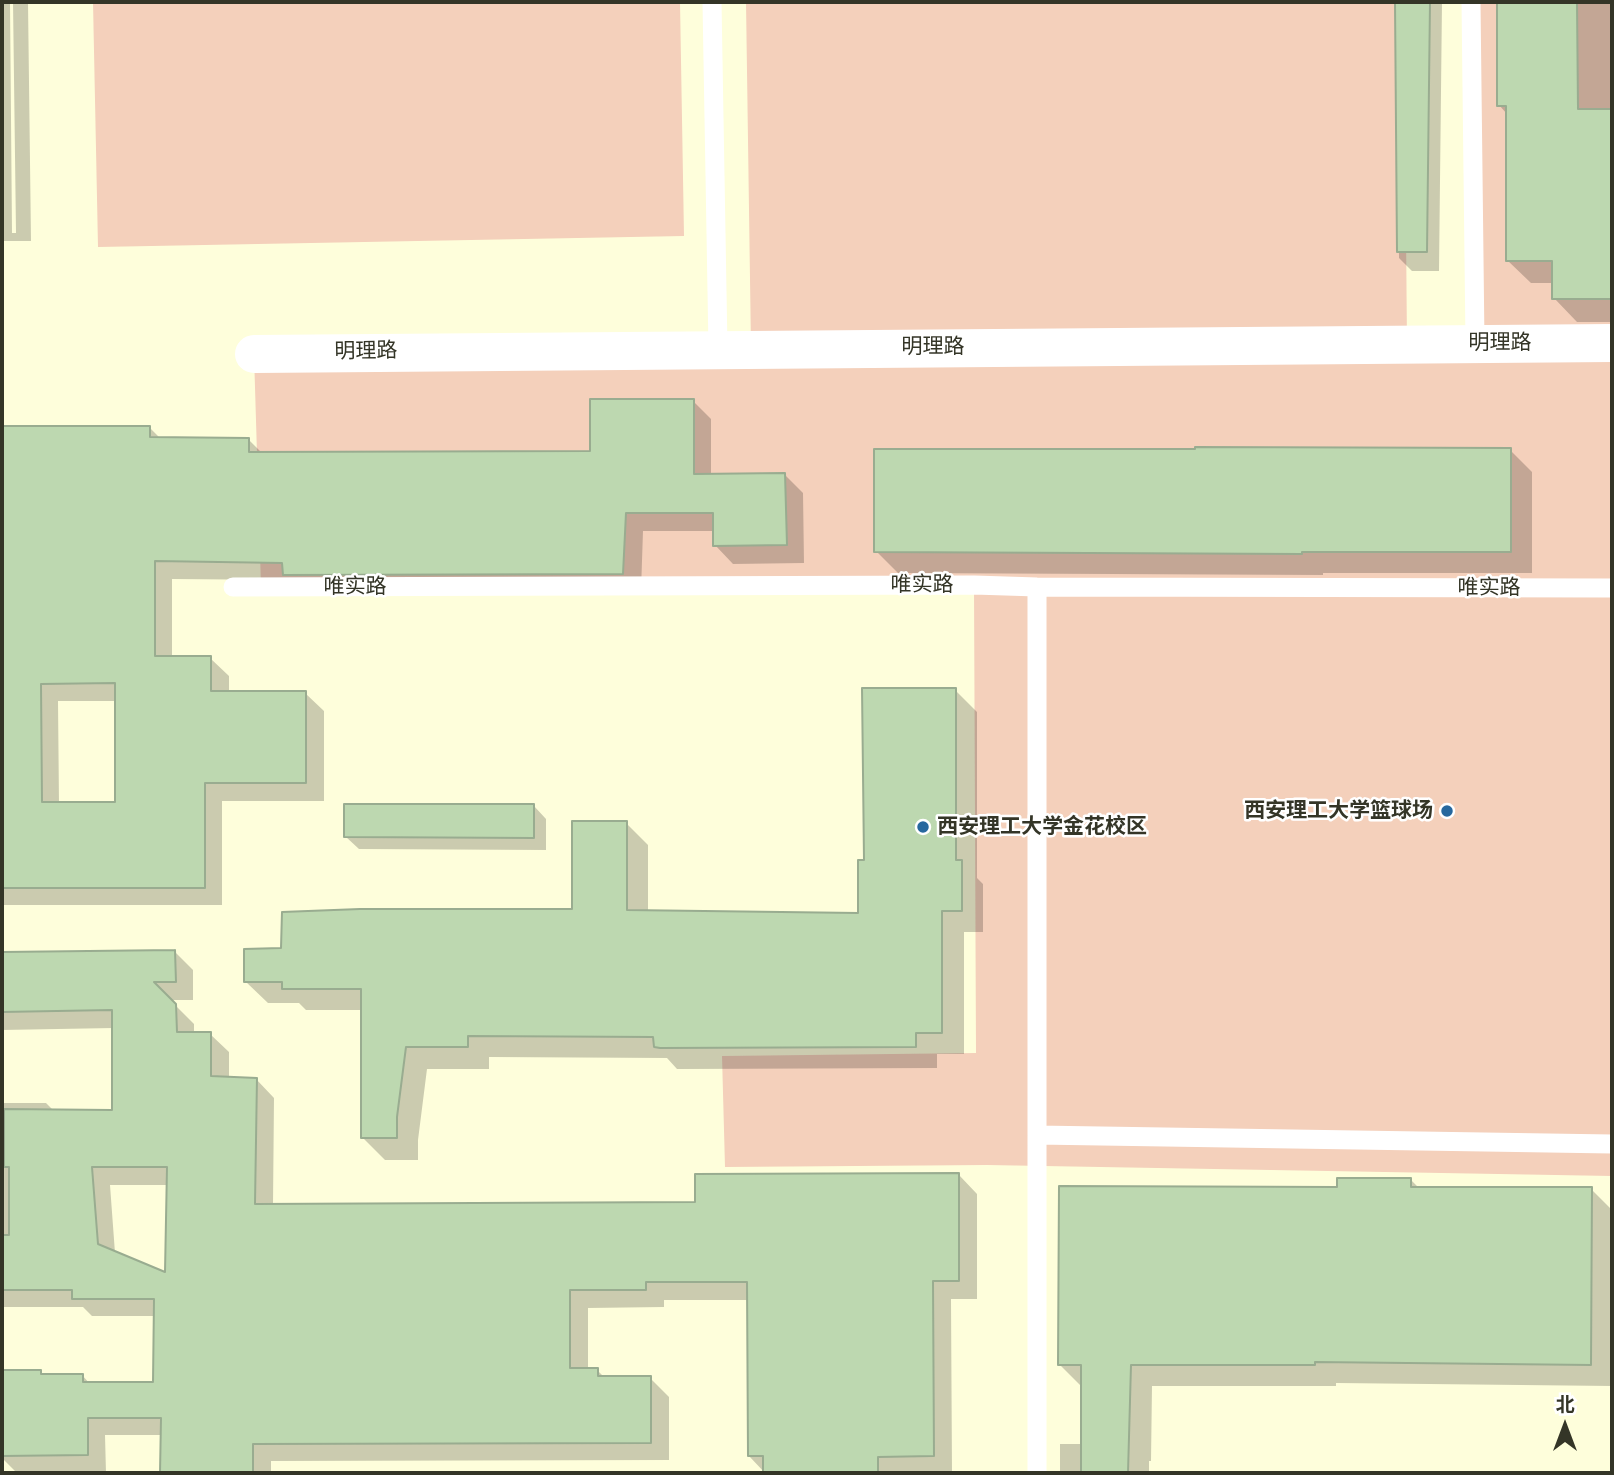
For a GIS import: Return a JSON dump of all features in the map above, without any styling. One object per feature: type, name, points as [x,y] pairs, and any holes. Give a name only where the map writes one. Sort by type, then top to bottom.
[{"type":"street","name":"明理路","points":[[254,354],[1612,343]]},
{"type":"lane","points":[[712,2],[718,349]]},
{"type":"lane","points":[[1471,2],[1475,343]]},
{"type":"lane","name":"唯实路","points":[[233,587],[946,585],[1612,588]]},
{"type":"lane","points":[[1037,587],[1037,1473]]},
{"type":"lane","points":[[1037,1135],[1612,1144]]},
{"type":"shaded area","points":[[93,2],[680,2],[684,236],[98,247]]},
{"type":"shaded area","points":[[746,2],[1404,2],[1407,344],[751,348]]},
{"type":"shaded area","points":[[1478,2],[1612,2],[1612,344],[1475,343]]},
{"type":"shaded area","points":[[1612,353],[1612,1176],[987,1165],[725,1167],[722,1056],[976,1053],[974,588],[261,587],[254,354]]},
{"type":"building","points":[[1395,2],[1430,2],[1427,252],[1397,252]]},
{"type":"building","points":[[1497,2],[1577,2],[1578,109],[1612,109],[1612,299],[1552,299],[1552,261],[1506,261],[1506,106],[1497,106]]},
{"type":"building","points":[[590,399],[694,399],[694,474],[785,473],[787,545],[713,546],[713,513],[626,513],[623,574],[283,575],[282,563],[155,561],[155,656],[211,656],[211,691],[306,691],[306,783],[205,783],[205,888],[2,888],[2,426],[150,426],[150,437],[249,438],[249,452],[590,451]],"holes":[[[115,683],[115,802],[42,802],[41,684]]]},
{"type":"building","points":[[1511,448],[1511,552],[874,552],[874,449]]},
{"type":"building","points":[[862,688],[956,688],[956,860],[962,860],[962,911],[942,911],[942,1033],[916,1033],[916,1047],[660,1048],[654,1047],[653,1037],[468,1036],[468,1047],[406,1047],[397,1138],[361,1138],[361,989],[282,989],[282,982],[244,982],[244,949],[281,948],[282,912],[360,909],[572,909],[572,821],[627,821],[627,910],[858,913],[858,860],[864,860]]},
{"type":"building","points":[[344,804],[534,804],[534,838],[344,837]]},
{"type":"building","points":[[175,950],[176,982],[154,982],[176,1004],[177,1032],[211,1032],[211,1076],[257,1078],[255,1204],[695,1202],[695,1174],[959,1173],[959,1281],[933,1281],[934,1456],[878,1457],[878,1473],[763,1473],[763,1456],[748,1456],[747,1282],[646,1282],[646,1290],[570,1290],[570,1368],[598,1368],[598,1376],[651,1376],[651,1443],[253,1444],[253,1473],[160,1473],[161,1418],[88,1418],[88,1455],[2,1456],[2,1370],[83,1374],[83,1382],[153,1382],[154,1299],[72,1299],[72,1290],[2,1290],[2,1235],[9,1235],[9,1167],[4,1167],[4,1109],[112,1110],[112,1010],[2,1012],[2,952]],"holes":[[[92,1167],[167,1167],[165,1272],[98,1244]]]},
{"type":"building","points":[[1337,1178],[1411,1178],[1411,1187],[1592,1187],[1591,1365],[1315,1362],[1315,1365],[1131,1365],[1128,1473],[1081,1473],[1081,1365],[1058,1365],[1059,1186],[1337,1187]]},
{"type":"place","name":"西安理工大学篮球场","points":[[1447,811]]},
{"type":"place","name":"西安理工大学金花校区","points":[[923,827]]}]
